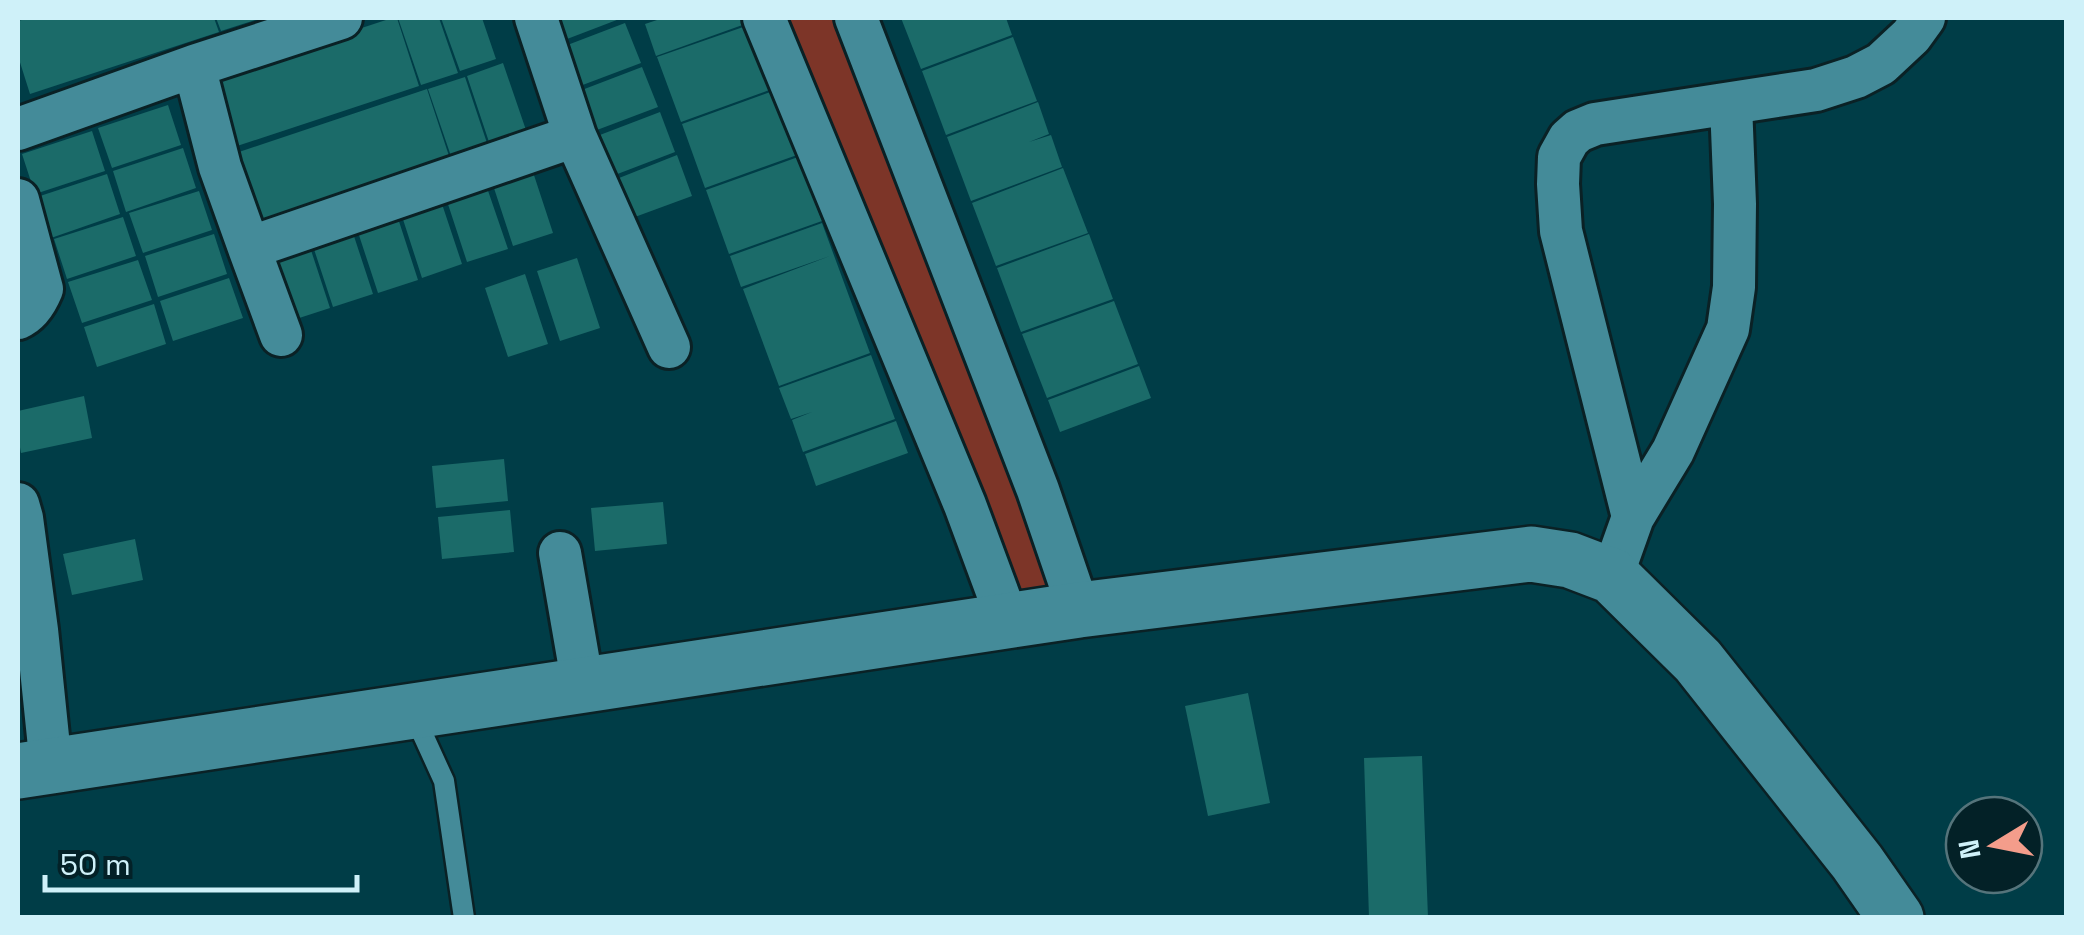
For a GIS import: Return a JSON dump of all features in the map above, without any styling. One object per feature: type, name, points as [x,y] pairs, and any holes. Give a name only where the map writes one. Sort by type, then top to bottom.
[{"type":"street","points":[[18,129],[340,18]]},
{"type":"street","points":[[536,18],[575,136],[669,347]]},
{"type":"street","points":[[764,18],[965,505],[1008,621]]},
{"type":"street","points":[[856,18],[1038,490],[1079,610]]},
{"type":"street","points":[[1633,517],[1562,231],[1559,157],[1569,139],[1594,124],[1816,90],[1856,77],[1881,64],[1924,18]]},
{"type":"street","points":[[194,66],[220,167],[281,335]]},
{"type":"street","points":[[1612,576],[1633,517],[1673,452],[1728,328],[1734,287],[1731,104]]},
{"type":"street","points":[[249,248],[575,136]]},
{"type":"street","points":[[18,200],[42,289],[37,302],[18,318]]},
{"type":"street","points":[[18,504],[37,630],[34,769],[1079,610],[1532,554],[1570,560],[1612,576],[1698,661],[1858,862],[1896,918]]},
{"type":"street","points":[[560,553],[583,686]]},
{"type":"lane","points":[[412,712],[444,781],[464,918]]},
{"type":"shaded area","points":[[764,18],[856,18],[1079,610],[1008,621]]},
{"type":"building","points":[[214,18],[219,32],[30,94],[18,56],[18,21]]},
{"type":"building","points":[[216,18],[261,18],[221,31]]},
{"type":"building","points":[[397,18],[419,86],[231,148],[207,79]]},
{"type":"building","points":[[398,18],[439,18],[458,73],[421,85]]},
{"type":"building","points":[[441,18],[482,18],[496,59],[460,71]]},
{"type":"building","points":[[545,18],[622,18],[554,44]]},
{"type":"building","points":[[663,18],[746,18],[748,23],[656,56],[645,24]]},
{"type":"building","points":[[901,18],[1006,18],[1012,35],[921,69]]},
{"type":"building","points":[[625,23],[641,63],[572,89],[557,49]]},
{"type":"building","points":[[749,25],[772,89],[681,122],[657,57]]},
{"type":"building","points":[[1013,37],[1037,101],[946,135],[922,71]]},
{"type":"building","points":[[503,63],[527,133],[490,145],[467,76]]},
{"type":"building","points":[[642,67],[658,107],[589,133],[574,93]]},
{"type":"building","points":[[465,77],[488,146],[452,159],[428,89]]},
{"type":"building","points":[[427,89],[450,159],[261,222],[239,152]]},
{"type":"building","points":[[773,91],[797,155],[705,188],[682,124]]},
{"type":"building","points":[[1038,102],[1049,134],[1029,142],[1051,135],[1062,167],[971,201],[947,137]]},
{"type":"building","points":[[168,105],[181,145],[112,168],[98,128]]},
{"type":"building","points":[[660,112],[675,152],[607,178],[592,138]]},
{"type":"building","points":[[92,131],[105,171],[35,194],[22,154]]},
{"type":"building","points":[[183,148],[196,188],[126,212],[113,171]]},
{"type":"building","points":[[677,155],[692,196],[624,221],[609,182]]},
{"type":"building","points":[[798,157],[822,221],[729,254],[706,190]]},
{"type":"building","points":[[530,163],[553,233],[513,246],[490,176]]},
{"type":"building","points":[[1063,168],[1088,233],[996,266],[972,203]]},
{"type":"building","points":[[107,174],[120,214],[51,238],[37,197]]},
{"type":"building","points":[[484,179],[508,249],[467,262],[444,192]]},
{"type":"building","points":[[199,191],[212,230],[143,253],[129,213]]},
{"type":"building","points":[[439,195],[462,264],[422,278],[399,207]]},
{"type":"building","points":[[395,209],[418,280],[378,293],[355,223]]},
{"type":"building","points":[[123,217],[136,256],[67,279],[54,239]]},
{"type":"building","points":[[822,223],[870,353],[779,386],[743,289],[830,256],[741,287],[730,256]]},
{"type":"building","points":[[350,224],[373,294],[333,307],[310,237]]},
{"type":"building","points":[[214,234],[227,274],[158,297],[145,256]]},
{"type":"building","points":[[1089,234],[1113,299],[1021,332],[997,268]]},
{"type":"building","points":[[307,238],[330,308],[290,321],[267,252]]},
{"type":"building","points":[[577,258],[600,328],[560,341],[537,271]]},
{"type":"building","points":[[138,260],[152,300],[82,323],[68,282]]},
{"type":"building","points":[[525,274],[548,344],[508,357],[485,288]]},
{"type":"building","points":[[229,278],[243,318],[173,341],[160,301]]},
{"type":"building","points":[[1114,301],[1138,364],[1047,398],[1022,334]]},
{"type":"building","points":[[154,304],[166,344],[97,367],[84,327]]},
{"type":"building","points":[[871,355],[895,419],[803,452],[792,420],[812,412],[791,419],[779,388]]},
{"type":"building","points":[[1139,366],[1151,398],[1060,432],[1048,400]]},
{"type":"building","points":[[84,396],[92,438],[21,453],[18,411]]},
{"type":"building","points":[[896,421],[908,453],[816,486],[805,454]]},
{"type":"building","points":[[504,459],[508,501],[436,508],[432,466]]},
{"type":"building","points":[[663,502],[667,544],[595,551],[591,508]]},
{"type":"building","points":[[510,510],[514,552],[442,559],[438,517]]},
{"type":"building","points":[[135,539],[143,580],[72,595],[63,554]]},
{"type":"building","points":[[1248,693],[1270,803],[1208,816],[1185,706]]},
{"type":"building","points":[[1422,756],[1428,918],[1369,918],[1364,758]]}]
